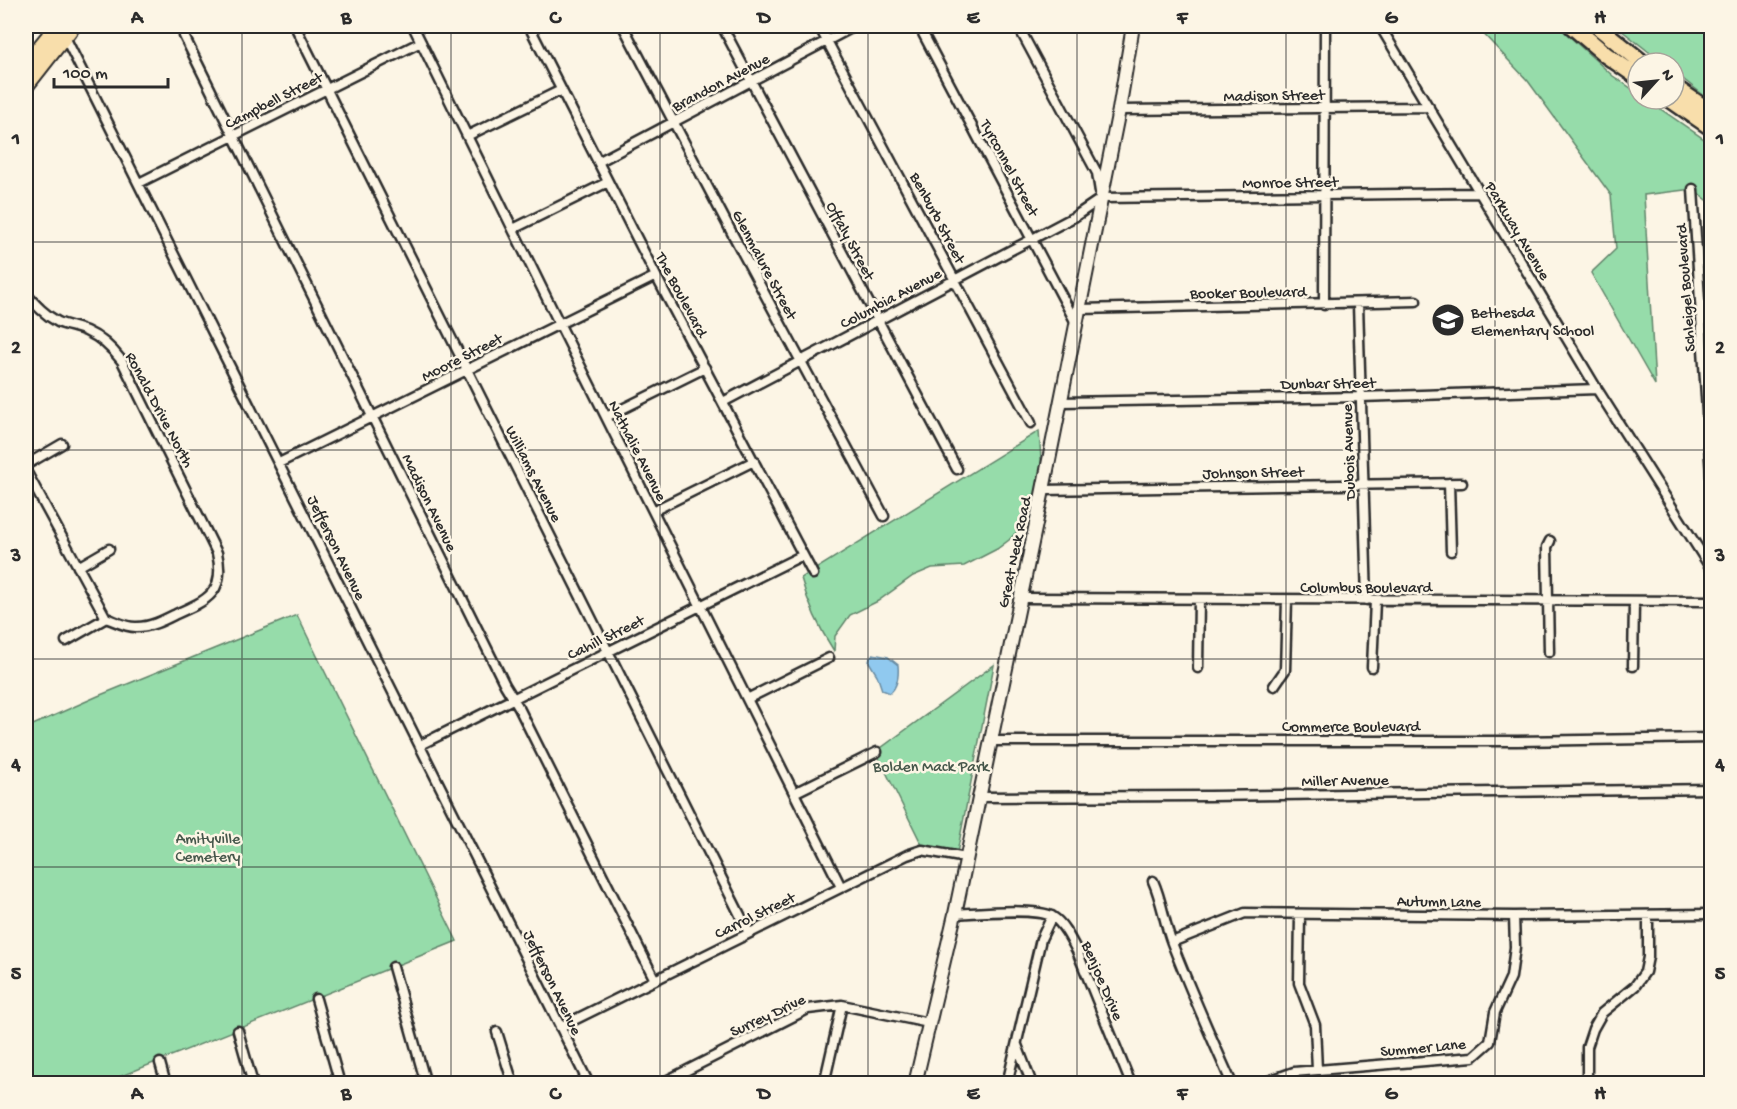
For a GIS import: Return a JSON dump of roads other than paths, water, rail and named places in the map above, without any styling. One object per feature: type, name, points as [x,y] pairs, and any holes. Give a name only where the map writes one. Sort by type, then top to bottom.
[{"type":"highway","points":[[1572,26],[1626,68]]},
{"type":"highway","points":[[1597,26],[1628,51]]},
{"type":"highway","points":[[1686,95],[1712,113]]},
{"type":"highway","points":[[1686,110],[1712,128]]},
{"type":"main road","name":"Great Neck Road","points":[[915,1083],[955,914],[1043,490],[1102,198],[1133,26]]},
{"type":"main road","points":[[26,64],[63,28]]},
{"type":"main road","points":[[26,86],[63,28]]},
{"type":"street","name":"Williams Avenue","points":[[295,26],[749,933]]},
{"type":"street","name":"Nathalie Avenue","points":[[413,26],[841,887]]},
{"type":"street","name":"The Boulevard","points":[[529,26],[656,276],[813,574]]},
{"type":"street","name":"Glenmalure Street","points":[[623,26],[884,516]]},
{"type":"street","name":"Offaly Street","points":[[722,26],[957,469]]},
{"type":"street","name":"Benburb Street","points":[[819,26],[1031,423]]},
{"type":"street","name":"Brandon Avenue","points":[[598,162],[855,26]]},
{"type":"street","name":"Tyrconnel Street","points":[[919,26],[1076,323]]},
{"type":"street","points":[[1018,26],[1097,173],[1102,198]]},
{"type":"street","points":[[1324,304],[1325,26]]},
{"type":"street","name":"Parkway Avenue","points":[[1380,26],[1597,389],[1712,570]]},
{"type":"street","name":"Jefferson Avenue","points":[[63,28],[589,1083]]},
{"type":"street","name":"Madison Avenue","points":[[184,36],[372,417],[655,980]]},
{"type":"street","name":"Campbell Street","points":[[139,183],[421,42]]},
{"type":"street","points":[[467,136],[561,90]]},
{"type":"street","name":"Madison Street","points":[[1119,110],[1429,107]]},
{"type":"street","points":[[513,229],[608,182]]},
{"type":"street","name":"Schleigel Boulevard","points":[[1693,189],[1712,492]]},
{"type":"street","name":"Monroe Street","points":[[1102,198],[1479,193]]},
{"type":"street","name":"Columbia Avenue","points":[[723,402],[1077,216],[1102,198]]},
{"type":"street","name":"Moore Street","points":[[279,463],[656,276]]},
{"type":"street","name":"Ronald Drive North","points":[[26,294],[44,313],[61,323],[99,338],[111,347],[122,362],[218,553],[220,579],[214,592],[204,602],[151,625],[134,628],[106,618]]},
{"type":"street","name":"Booker Boulevard","points":[[1080,309],[1416,301]]},
{"type":"street","name":"Dubois Avenue","points":[[1358,304],[1372,667]]},
{"type":"street","points":[[606,417],[705,368]]},
{"type":"street","name":"Dunbar Street","points":[[1061,402],[1361,397],[1597,389]]},
{"type":"street","points":[[26,465],[62,444]]},
{"type":"street","points":[[653,512],[754,461]]},
{"type":"street","points":[[26,471],[106,618],[66,641]]},
{"type":"street","points":[[1449,483],[1451,550]]},
{"type":"street","name":"Johnson Street","points":[[1043,490],[1462,483]]},
{"type":"street","points":[[1549,652],[1547,547],[1550,541]]},
{"type":"street","points":[[78,567],[110,549]]},
{"type":"street","name":"Cahill Street","points":[[420,745],[803,555]]},
{"type":"street","name":"Columbus Boulevard","points":[[1020,598],[1712,601]]},
{"type":"street","points":[[1198,668],[1199,599]]},
{"type":"street","points":[[1274,686],[1285,670],[1287,600]]},
{"type":"street","points":[[1633,666],[1634,602]]},
{"type":"street","points":[[747,699],[829,658]]},
{"type":"street","name":"Commerce Boulevard","points":[[990,741],[1517,741],[1712,738]]},
{"type":"street","points":[[794,793],[877,752]]},
{"type":"street","name":"Miller Avenue","points":[[978,797],[1712,789]]},
{"type":"street","name":"Carrol Street","points":[[560,1027],[907,855],[922,850],[966,858]]},
{"type":"street","points":[[1153,881],[1159,896],[1164,922],[1197,1006],[1232,1083]]},
{"type":"street","points":[[955,914],[1033,912],[1052,916],[1041,939],[1007,1083]]},
{"type":"street","name":"Autumn Lane","points":[[1172,942],[1245,914],[1514,916],[1712,914]]},
{"type":"street","points":[[1300,914],[1299,983],[1315,1024],[1317,1070]]},
{"type":"street","points":[[1587,1083],[1587,1047],[1593,1029],[1602,1013],[1635,986],[1645,972],[1648,957],[1648,915]]},
{"type":"street","name":"Benjoe Drive","points":[[1052,916],[1066,931],[1077,951],[1131,1083]]},
{"type":"street","name":"Summer Lane","points":[[1260,1083],[1284,1074],[1473,1057],[1490,1042],[1495,1012],[1511,977],[1515,947],[1514,916]]},
{"type":"street","points":[[393,967],[426,1083]]},
{"type":"street","points":[[316,999],[340,1083]]},
{"type":"street","points":[[824,1083],[842,1005]]},
{"type":"street","name":"Surrey Drive","points":[[660,1083],[808,1009],[842,1005],[929,1023]]},
{"type":"street","points":[[238,1031],[253,1083]]},
{"type":"street","points":[[497,1032],[513,1083]]},
{"type":"street","points":[[1017,1045],[1032,1083]]},
{"type":"street","points":[[160,1063],[166,1083]]},
{"type":"street","points":[[1701,1083],[1712,1079]]},
{"type":"water","points":[[873,654],[888,657],[898,665],[895,687],[890,693],[882,690],[869,662]]},
{"type":"place","name":"Bethesda Elementary School","points":[[1448,320]]},
{"type":"park label","name":"Bolden Mack Park","points":[[931,765]]},
{"type":"park label","name":"Amityville Cemetery","points":[[208,846]]}]
